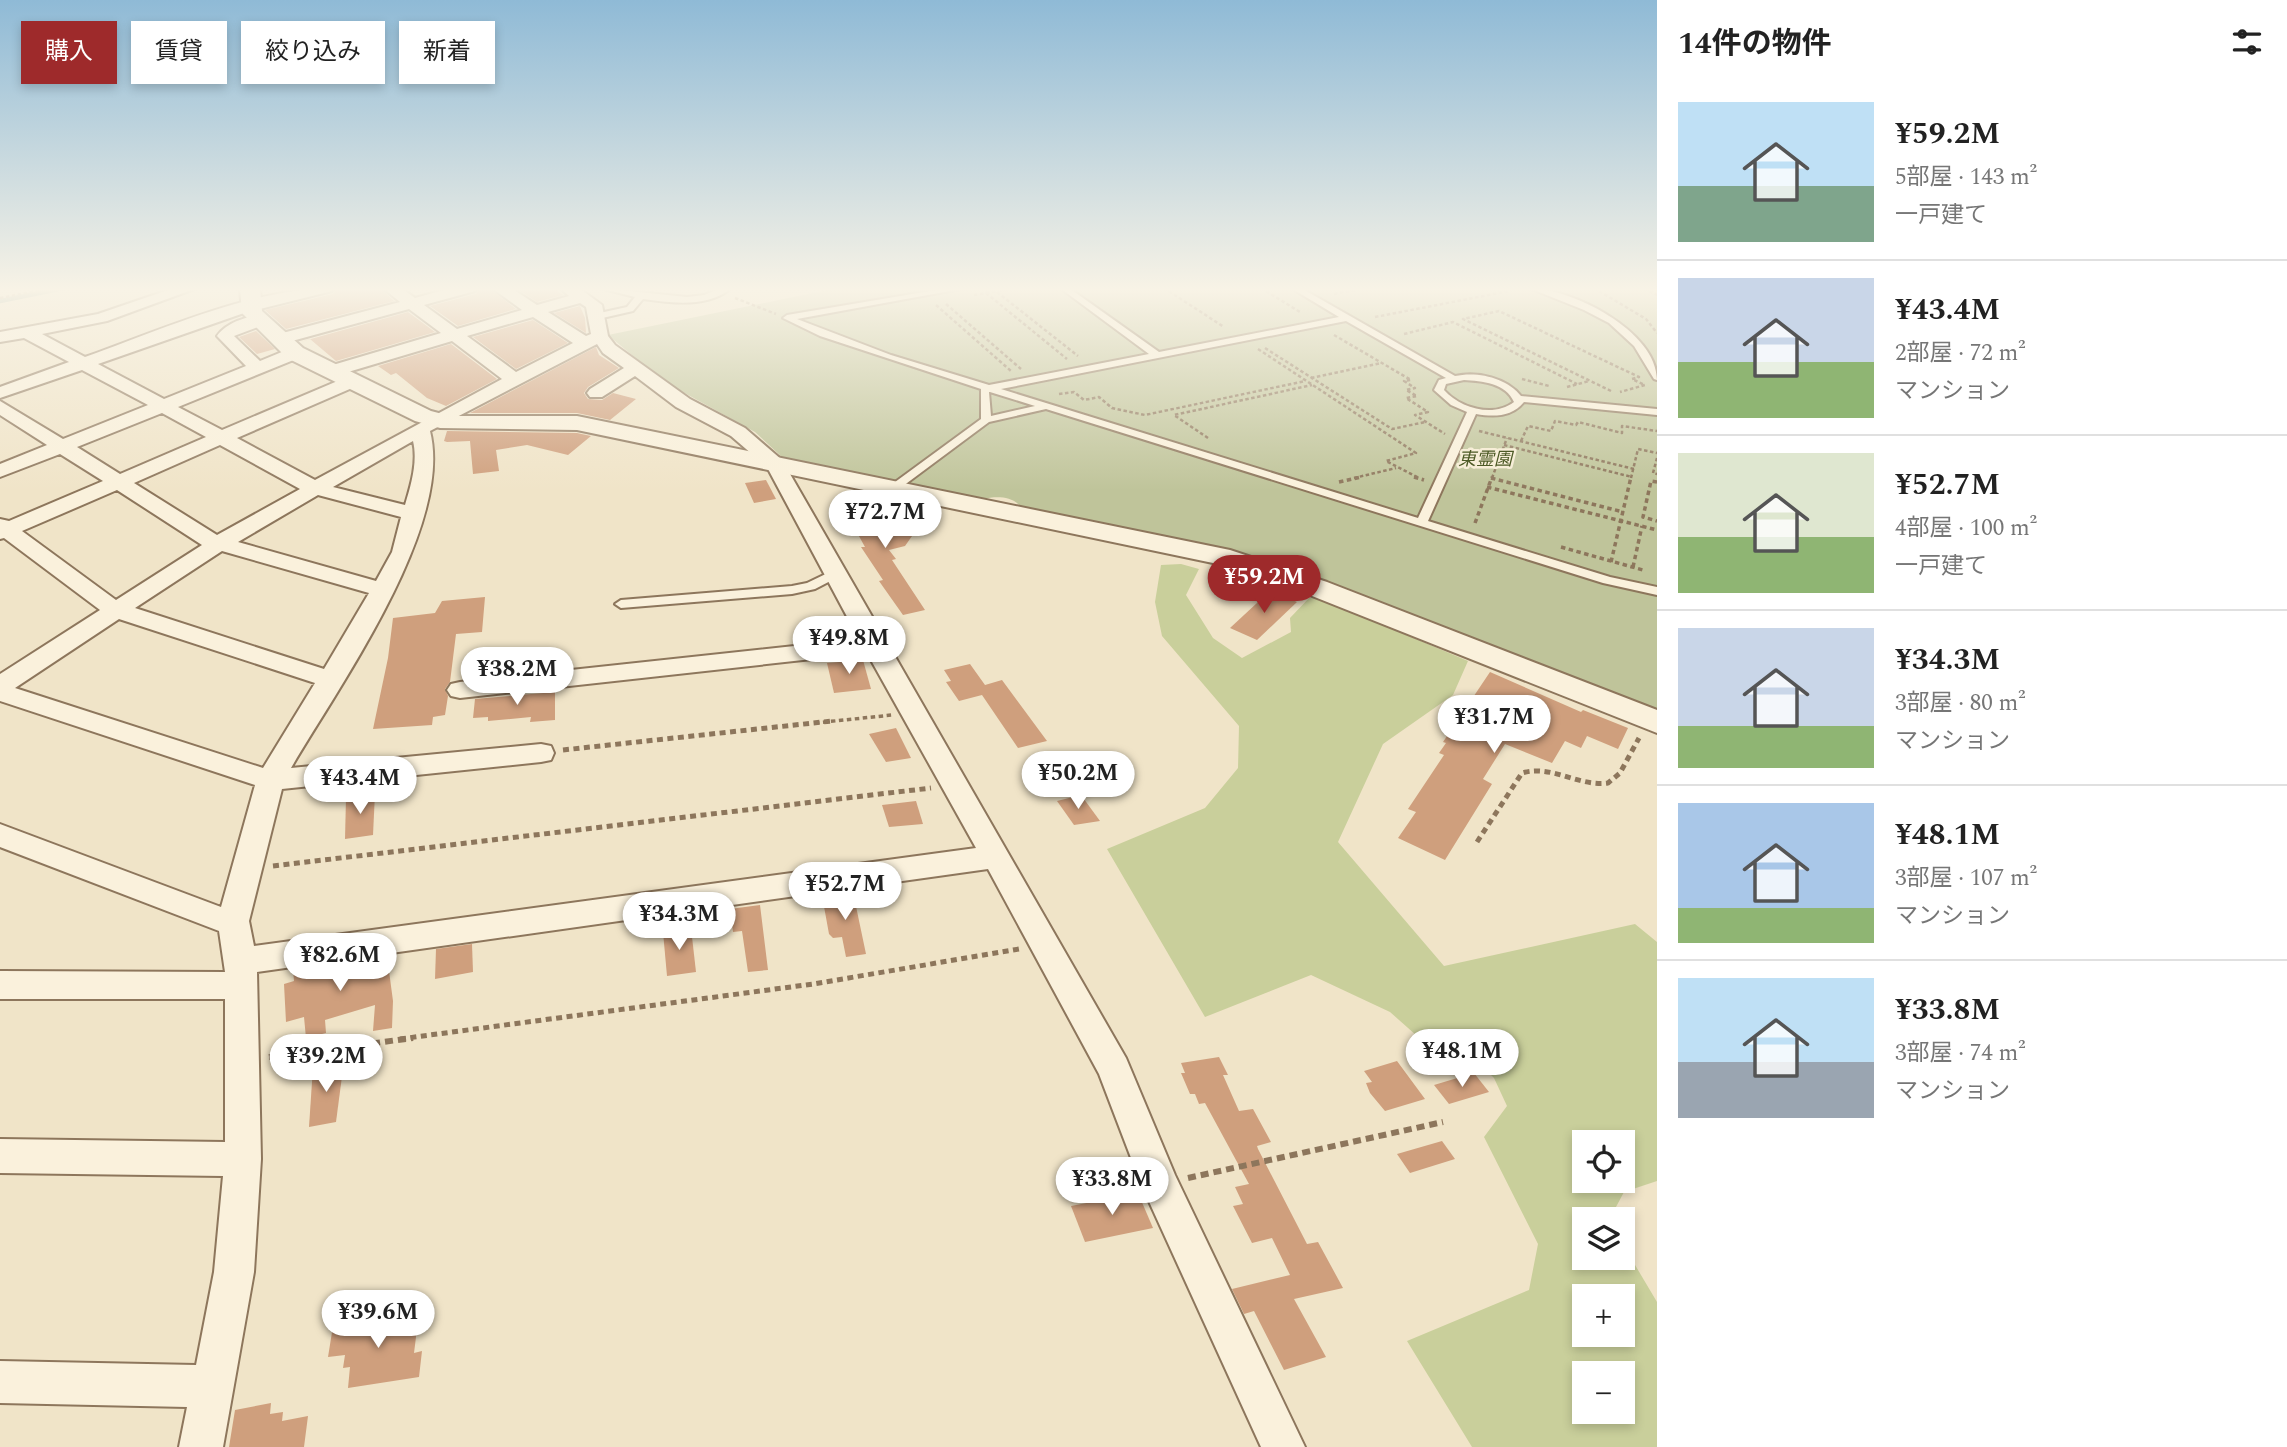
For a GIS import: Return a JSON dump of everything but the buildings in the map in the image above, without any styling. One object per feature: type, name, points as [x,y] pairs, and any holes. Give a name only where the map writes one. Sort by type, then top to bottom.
[{"type":"street","points":[[70,356],[314,488],[413,514]]},
{"type":"street","points":[[0,393],[106,356]]},
{"type":"street","points":[[246,356],[258,368]]},
{"type":"street","points":[[0,471],[258,368],[275,356]]},
{"type":"street","points":[[305,356],[428,425],[577,423],[1220,556],[1317,588],[1653,720]]},
{"type":"street","points":[[2,529],[220,439],[343,376],[398,356]]},
{"type":"street","points":[[481,356],[514,379]]},
{"type":"street","points":[[0,686],[113,609],[218,544],[428,425],[559,356]]},
{"type":"street","points":[[617,356],[683,403],[738,432],[775,464],[834,575],[956,785],[1114,1069],[1160,1184],[1283,1447]]},
{"type":"street","points":[[596,393],[634,370]]},
{"type":"street","points":[[0,407],[218,544],[383,590]]},
{"type":"street","points":[[201,1447],[234,1272],[243,1159],[240,973],[233,921],[270,780],[403,552],[413,514],[428,425]]},
{"type":"street","points":[[2,529],[113,609],[329,679]]},
{"type":"street","points":[[460,690],[875,645]]},
{"type":"street","points":[[0,692],[270,780],[541,753]]},
{"type":"street","points":[[0,835],[210,917],[233,921]]},
{"type":"street","points":[[0,985],[240,973],[995,857]]},
{"type":"street","points":[[0,1156],[243,1159]]},
{"type":"street","points":[[0,1382],[213,1386]]},
{"type":"lane","points":[[890,356],[1606,580],[1657,591]]},
{"type":"lane","points":[[986,420],[984,391],[990,388],[1158,356]]},
{"type":"lane","points":[[1412,356],[1452,378],[1494,382],[1511,390],[1519,399],[1655,412]]},
{"type":"lane","points":[[1644,356],[1657,377]]},
{"type":"lane","points":[[1452,378],[1439,386],[1441,394],[1454,403],[1473,410],[1503,412],[1516,407],[1519,399]]},
{"type":"lane","points":[[895,487],[986,420],[1048,406]]},
{"type":"lane","points":[[1422,522],[1473,410]]},
{"type":"lane","points":[[621,604],[792,590],[811,586],[834,575]]},
{"type":"path","points":[[993,356],[1015,375]]},
{"type":"path","points":[[1003,377],[1026,373],[1006,356]]},
{"type":"path","points":[[1063,356],[1071,362]]},
{"type":"path","points":[[1076,356],[1086,363]]},
{"type":"path","points":[[1267,356],[1416,453],[1386,461],[1396,468],[1439,485]]},
{"type":"path","points":[[1276,356],[1392,429],[1425,421]]},
{"type":"path","points":[[1369,356],[1411,380],[1404,382],[1415,388],[1406,390],[1417,396],[1406,398],[1428,412],[1415,415],[1458,442]]},
{"type":"path","points":[[1520,356],[1577,384]]},
{"type":"path","points":[[1538,356],[1655,412]]},
{"type":"path","points":[[1593,356],[1639,377],[1632,379],[1645,385],[1616,394]]},
{"type":"path","points":[[1311,378],[1382,363]]},
{"type":"path","points":[[1512,373],[1534,385],[1543,383],[1556,390],[1590,381]]},
{"type":"path","points":[[1051,388],[1059,395],[1074,391],[1084,400],[1099,397],[1112,408],[1145,415],[1305,381]]},
{"type":"path","points":[[1216,441],[1204,437],[1174,415],[1312,385]]},
{"type":"path","points":[[1521,441],[1528,426],[1551,431],[1555,421],[1576,425],[1578,422],[1622,433],[1622,426],[1657,432]]},
{"type":"path","points":[[1465,427],[1634,469]]},
{"type":"path","points":[[1485,526],[1473,523],[1507,438]]},
{"type":"path","points":[[1504,445],[1632,477]]},
{"type":"path","points":[[1606,580],[1639,449],[1657,456],[1653,473],[1657,474]]},
{"type":"path","points":[[1327,478],[1339,482],[1396,468]]},
{"type":"path","points":[[1491,478],[1623,513]]},
{"type":"path","points":[[1657,482],[1651,481],[1643,517],[1657,521]]},
{"type":"path","points":[[1487,487],[1657,530]]},
{"type":"path","points":[[1633,567],[1642,527]]},
{"type":"path","points":[[1548,544],[1645,570]]},
{"type":"path","points":[[541,753],[913,712]]},
{"type":"path","points":[[1477,842],[1522,773],[1531,768],[1546,769],[1589,784],[1609,783],[1617,778],[1653,720]]},
{"type":"path","points":[[247,869],[956,785]]},
{"type":"path","points":[[241,1060],[813,984],[1044,945]]},
{"type":"path","points":[[1160,1184],[1443,1122]]},
{"type":"green space","name":"東霊園","points":[[633,356],[1657,356],[1657,712],[1353,592],[1282,567],[1197,543],[1020,506],[1008,499],[983,499],[783,458],[755,432],[663,381]]},
{"type":"green space","points":[[1181,564],[1199,569],[1186,595],[1213,638],[1242,658],[1291,632],[1290,618],[1309,598],[1317,597],[1468,661],[1453,695],[1383,744],[1338,842],[1444,966],[1635,924],[1657,942],[1657,1181],[1635,1188],[1635,1130],[1572,1130],[1572,1193],[1623,1193],[1616,1207],[1572,1207],[1572,1270],[1635,1270],[1635,1265],[1657,1302],[1657,1447],[1472,1447],[1407,1341],[1529,1290],[1538,1244],[1484,1137],[1507,1106],[1494,1078],[1470,1054],[1434,1051],[1390,1012],[1311,975],[1205,1017],[1107,849],[1205,808],[1238,768],[1239,726],[1162,636],[1155,602],[1161,565]]}]
